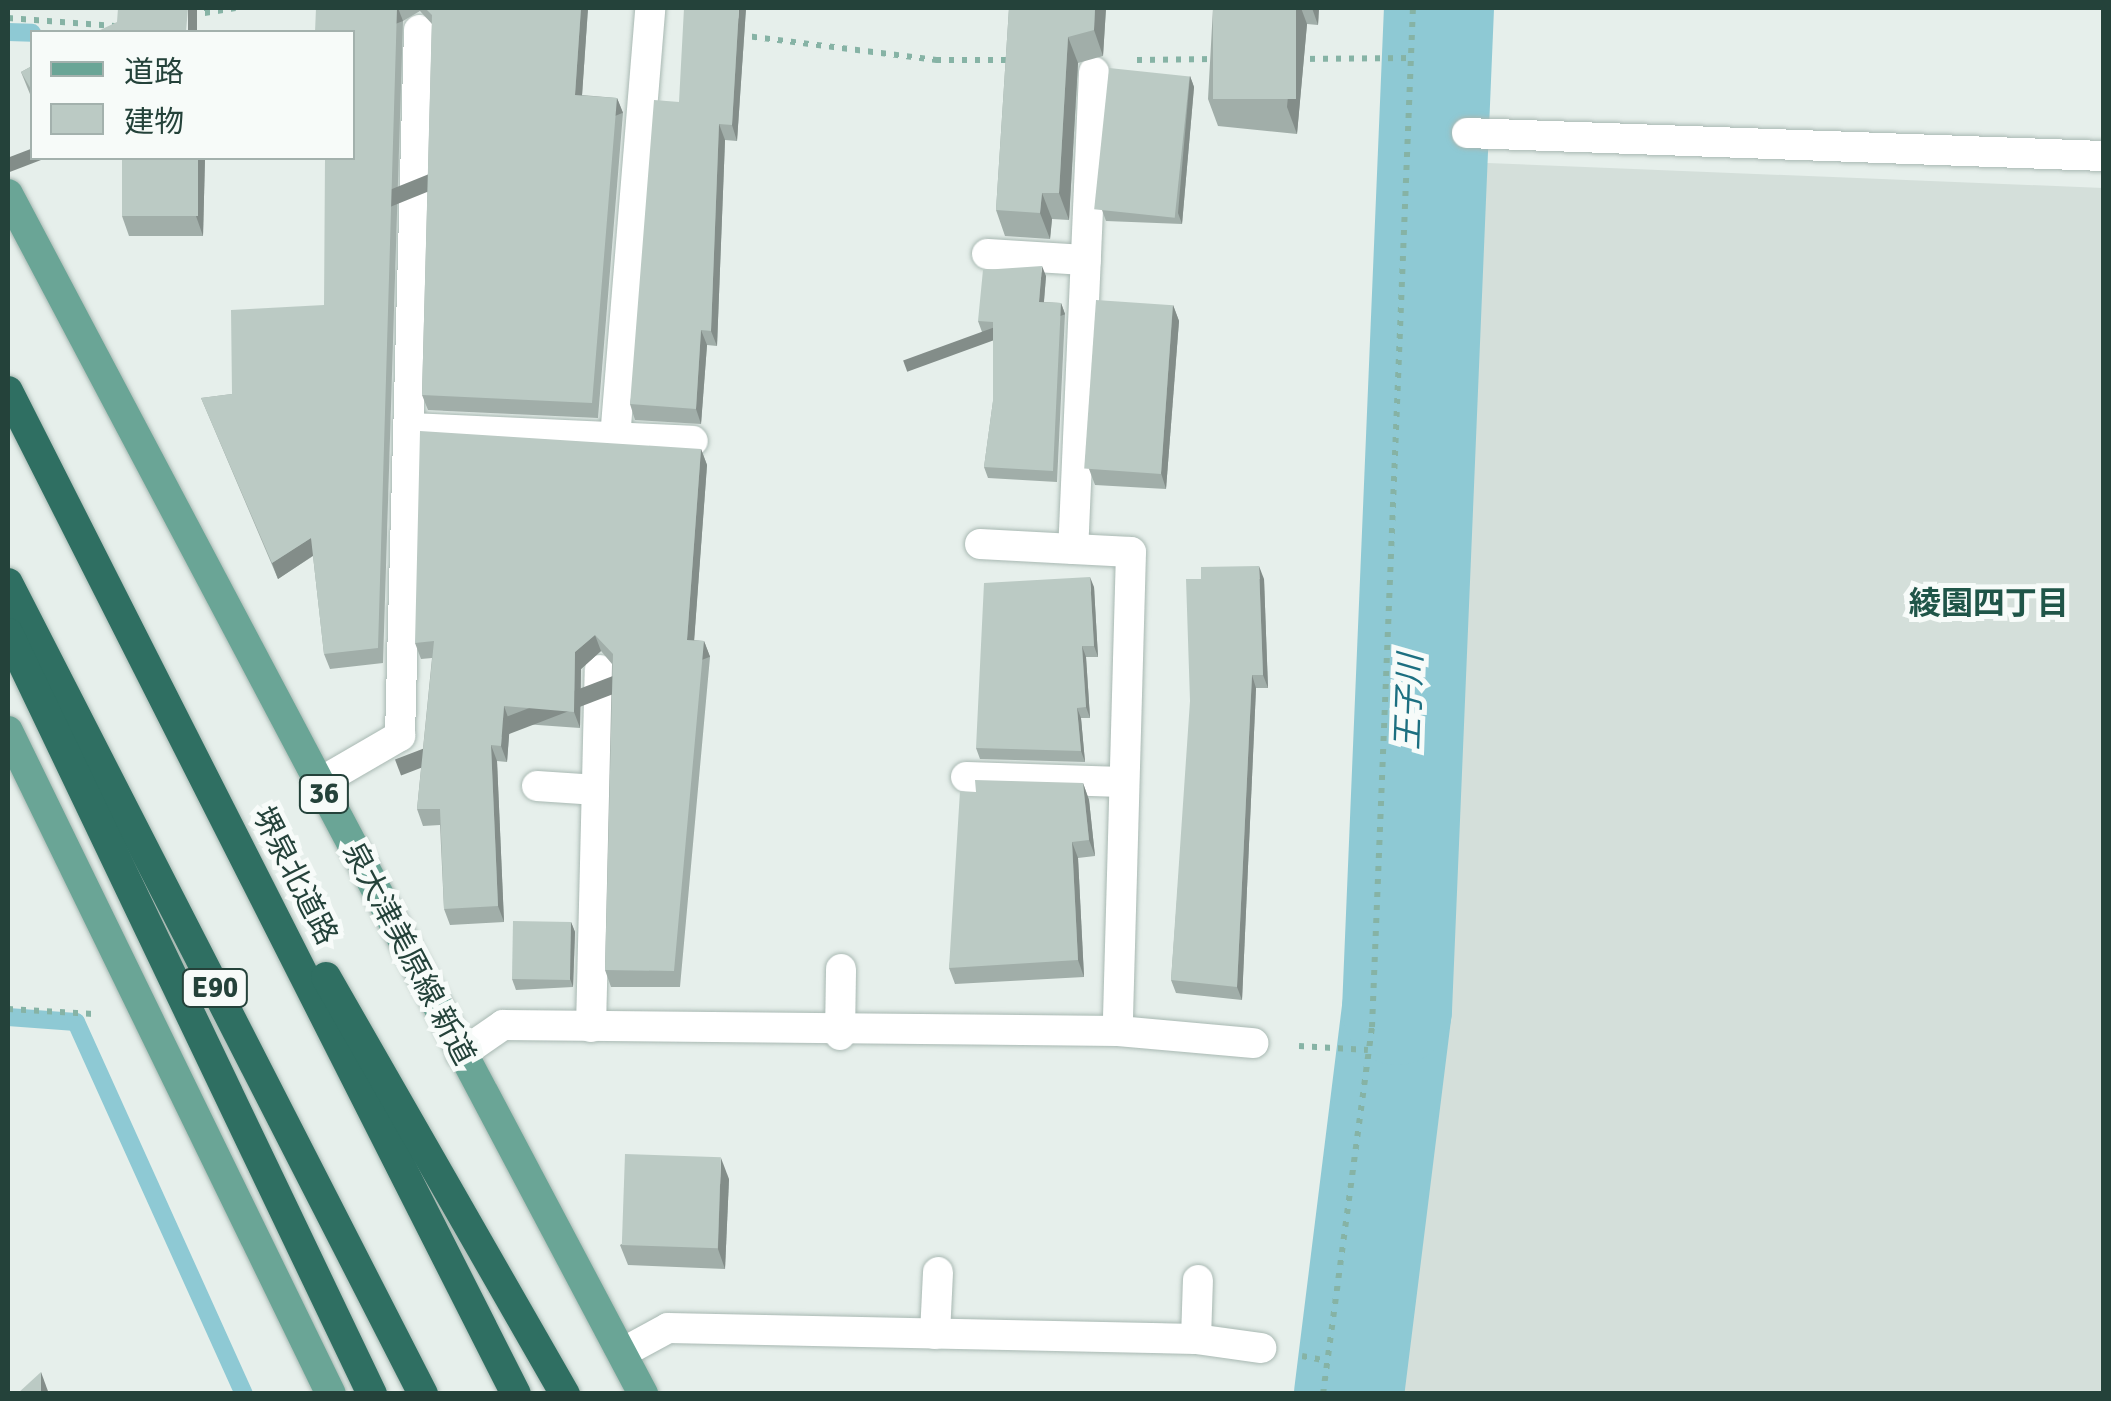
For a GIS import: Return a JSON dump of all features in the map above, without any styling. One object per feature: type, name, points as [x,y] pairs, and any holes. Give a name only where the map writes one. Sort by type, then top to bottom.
[{"type":"highway","name":"堺泉北道路","points":[[8,391],[516,1394]]},
{"type":"highway","name":"E90","points":[[8,582],[423,1394]]},
{"type":"highway","points":[[8,633],[372,1394]]},
{"type":"highway","points":[[158,684],[565,1394]]},
{"type":"main road","name":"泉大津美原線 新道","points":[[8,194],[644,1394]]},
{"type":"main road","points":[[8,731],[331,1394]]},
{"type":"street","points":[[615,438],[650,8]]},
{"type":"street","points":[[319,783],[400,736],[418,30]]},
{"type":"street","points":[[1072,550],[1086,260],[1105,66]]},
{"type":"street","points":[[1467,133],[2104,156]]},
{"type":"street","points":[[988,254],[1086,260]]},
{"type":"street","points":[[409,428],[694,442]]},
{"type":"street","points":[[980,544],[1131,552],[1118,1031]]},
{"type":"street","points":[[591,1027],[600,670]]},
{"type":"street","points":[[966,777],[1122,782]]},
{"type":"street","points":[[537,786],[597,790]]},
{"type":"street","points":[[840,1034],[841,968]]},
{"type":"street","points":[[461,1054],[503,1025],[840,1034],[1118,1031],[1253,1044]]},
{"type":"street","points":[[936,1334],[938,1272]]},
{"type":"street","points":[[1196,1338],[1198,1280]]},
{"type":"street","points":[[622,1354],[668,1328],[1196,1338],[1261,1348]]},
{"type":"path","points":[[180,17],[232,8]]},
{"type":"path","points":[[1323,1394],[1368,1050],[1413,8]]},
{"type":"path","points":[[8,18],[130,26]]},
{"type":"path","points":[[724,34],[936,60],[1016,60]]},
{"type":"path","points":[[1273,59],[1411,58]]},
{"type":"path","points":[[1105,66],[1234,59]]},
{"type":"path","points":[[8,1009],[94,1014]]},
{"type":"path","points":[[1253,1044],[1368,1050]]},
{"type":"shaded area","points":[[1462,162],[2103,188],[2103,1393],[1383,1393],[1415,1039]]},
{"type":"building","points":[[118,8],[188,8],[186,30],[100,30],[117,22]]},
{"type":"building","points":[[316,8],[397,8],[378,648],[324,654],[311,538],[272,563],[201,398],[232,394],[231,310],[324,305],[325,160],[355,160],[355,30],[315,30]]},
{"type":"building","points":[[425,8],[581,8],[575,95],[617,98],[592,403],[422,395],[432,15]]},
{"type":"building","points":[[684,8],[739,8],[732,125],[719,124],[711,331],[701,330],[696,409],[630,404],[654,100],[679,102]]},
{"type":"building","points":[[1009,8],[1095,8],[1094,30],[1068,37],[1059,193],[1042,193],[1040,213],[996,210]]},
{"type":"building","points":[[1213,8],[1296,8],[1296,99],[1213,99]]},
{"type":"building","points":[[30,67],[30,88],[21,72]]},
{"type":"building","points":[[1109,68],[1190,76],[1175,218],[1094,209]]},
{"type":"building","points":[[122,160],[198,160],[198,216],[122,216]]},
{"type":"building","points":[[1042,266],[1039,302],[1061,303],[1053,471],[984,467],[993,401],[993,322],[978,321],[983,270]]},
{"type":"building","points":[[1096,300],[1173,305],[1161,474],[1084,469]]},
{"type":"building","points":[[420,431],[701,449],[687,640],[704,641],[674,971],[605,970],[613,654],[595,635],[575,652],[574,712],[504,706],[501,746],[491,745],[498,906],[444,909],[440,809],[417,809],[434,641],[415,643]]},
{"type":"building","points":[[1259,566],[1263,675],[1252,675],[1237,987],[1171,980],[1190,701],[1186,579],[1201,579],[1201,567]]},
{"type":"building","points":[[1090,577],[1094,646],[1082,646],[1086,707],[1077,708],[1081,751],[976,748],[984,583]]},
{"type":"building","points":[[975,780],[1083,783],[1089,840],[1072,842],[1078,960],[949,968],[960,791],[976,792]]},
{"type":"building","points":[[513,921],[571,922],[570,980],[512,979]]},
{"type":"building","points":[[625,1154],[721,1157],[718,1248],[622,1245]]},
{"type":"building","points":[[41,1372],[41,1394],[17,1394]]},
{"type":"waterway","name":"王子川","points":[[1349,1394],[1397,1010],[1439,8]]},
{"type":"waterway","points":[[8,32],[30,33]]},
{"type":"waterway","points":[[8,1017],[76,1022],[244,1394]]},
{"type":"district","name":"綾園四丁目","points":[[1989,604]]}]
